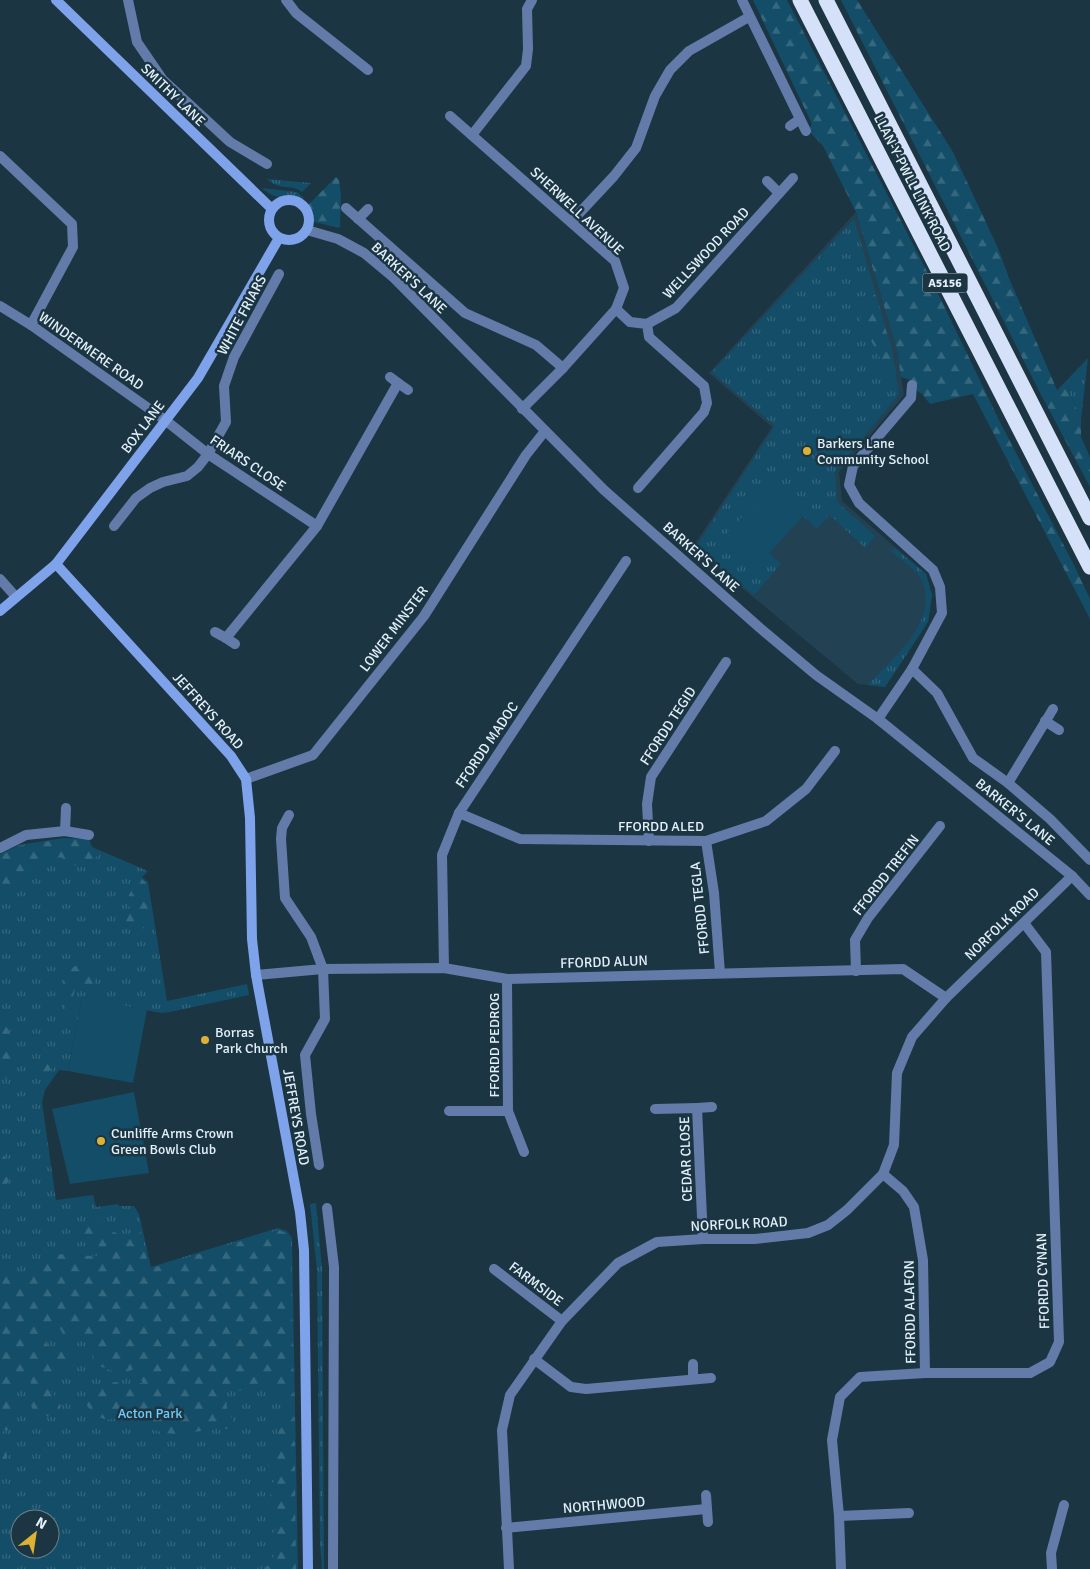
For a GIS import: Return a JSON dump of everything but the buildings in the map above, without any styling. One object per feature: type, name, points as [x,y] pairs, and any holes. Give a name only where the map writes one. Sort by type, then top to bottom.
[{"type":"highway","name":"LLAN-Y-PWLL LINK ROAD","points":[[800,0],[1090,567]]},
{"type":"highway","name":"LLAN-Y-PWLL LINK ROAD","points":[[826,0],[1090,518]]},
{"type":"street","name":"SMITHY LANE","points":[[56,0],[272,209]]},
{"type":"street","name":"SMITHY LANE","points":[[128,0],[137,42],[163,80],[230,142],[267,164]]},
{"type":"street","points":[[286,0],[296,13],[368,70]]},
{"type":"street","points":[[472,135],[526,66],[528,49],[527,9],[532,0]]},
{"type":"street","points":[[742,0],[806,130]]},
{"type":"street","points":[[571,222],[614,176],[636,148],[655,96],[670,70],[689,51],[749,17]]},
{"type":"street","name":"SHERWELL AVENUE","points":[[450,116],[615,261],[624,288],[616,309],[563,368],[522,409]]},
{"type":"street","points":[[790,126],[800,119]]},
{"type":"street","points":[[0,156],[72,224],[73,247],[31,325]]},
{"type":"street","name":"WELLSWOOD ROAD","points":[[647,324],[676,308],[793,178]]},
{"type":"street","points":[[767,181],[779,193]]},
{"type":"street","points":[[292,200],[298,202],[307,210],[309,217],[307,230],[298,239],[285,240],[279,238],[270,228],[269,215],[272,209],[280,201],[292,200]]},
{"type":"street","points":[[346,208],[465,313],[536,345],[563,368]]},
{"type":"street","points":[[358,219],[368,209]]},
{"type":"street","name":"BARKER'S LANE","points":[[307,230],[338,239],[364,253],[394,278],[604,490],[816,676],[878,719],[1072,876],[1090,895]]},
{"type":"street","name":"BOX LANE","points":[[0,611],[56,564],[198,378],[279,238]]},
{"type":"street","name":"WHITE FRIARS","points":[[114,526],[136,498],[150,488],[187,476],[198,467],[208,454],[226,422],[224,386],[234,357],[280,274]]},
{"type":"street","name":"WINDERMERE ROAD","points":[[0,306],[31,325],[165,420]]},
{"type":"street","points":[[616,309],[630,322],[647,324],[649,338],[704,386],[708,403],[704,412],[638,488]]},
{"type":"street","points":[[215,632],[230,641],[318,526],[394,380],[408,390]]},
{"type":"street","points":[[878,719],[912,669],[942,613],[940,587],[933,570],[859,503],[849,485],[853,466],[911,398],[912,385]]},
{"type":"street","name":"FRIARS CLOSE","points":[[165,420],[208,454],[318,526]]},
{"type":"street","name":"LOWER MINSTER","points":[[246,779],[313,755],[424,616],[526,455],[545,431]]},
{"type":"street","name":"FFORDD MADOC","points":[[444,968],[442,855],[459,813],[626,561]]},
{"type":"street","name":"JEFFREYS ROAD","points":[[56,564],[231,756],[246,779],[250,818],[252,939],[256,975],[300,1212],[304,1250],[308,1569]]},
{"type":"street","points":[[0,579],[16,597]]},
{"type":"street","name":"FFORDD TEGID","points":[[649,840],[647,804],[652,778],[726,662]]},
{"type":"street","points":[[912,669],[938,693],[973,758],[1008,782],[1089,857]]},
{"type":"street","points":[[1008,782],[1053,710]]},
{"type":"street","points":[[1045,722],[1058,730]]},
{"type":"street","name":"FFORDD ALED","points":[[459,813],[520,838],[706,841],[766,821],[806,789],[835,751]]},
{"type":"street","points":[[65,831],[66,808]]},
{"type":"street","name":"JEFFREYS ROAD","points":[[288,815],[282,828],[281,839],[285,898],[310,937],[323,969],[324,1019],[305,1055],[311,1114],[319,1164]]},
{"type":"street","name":"FFORDD TREFIN","points":[[856,971],[855,940],[868,918],[940,826]]},
{"type":"street","points":[[0,848],[26,835],[65,831],[89,835]]},
{"type":"street","name":"FFORDD TEGLA","points":[[706,841],[714,893],[720,973]]},
{"type":"street","name":"NORFOLK ROAD","points":[[508,1569],[502,1430],[510,1395],[562,1321],[618,1263],[657,1242],[703,1239],[755,1239],[808,1233],[828,1225],[847,1210],[883,1174],[894,1145],[897,1073],[912,1037],[946,998],[1072,876]]},
{"type":"street","name":"FFORDD CYNAN","points":[[842,1569],[832,1440],[840,1397],[860,1377],[925,1373],[1030,1373],[1050,1362],[1059,1342],[1046,952],[1024,923]]},
{"type":"street","name":"FFORDD ALUN","points":[[256,975],[323,969],[444,968],[507,979],[903,970],[946,998]]},
{"type":"street","name":"FFORDD PEDROG","points":[[507,979],[508,1111],[524,1152]]},
{"type":"street","name":"CEDAR CLOSE","points":[[655,1109],[712,1107]]},
{"type":"street","name":"CEDAR CLOSE","points":[[697,1108],[703,1239]]},
{"type":"street","name":"FFORDD PEDROG","points":[[449,1111],[508,1111]]},
{"type":"street","name":"FFORDD ALAFON","points":[[883,1174],[903,1191],[914,1207],[924,1260],[925,1373]]},
{"type":"street","points":[[327,1208],[334,1267],[333,1569]]},
{"type":"street","name":"FARMSIDE","points":[[494,1269],[562,1321]]},
{"type":"street","points":[[534,1360],[571,1387],[586,1389],[711,1378]]},
{"type":"street","points":[[693,1364],[693,1379]]},
{"type":"street","points":[[706,1495],[708,1522]]},
{"type":"street","points":[[1052,1569],[1050,1553],[1064,1505]]},
{"type":"street","name":"NORTHWOOD","points":[[506,1528],[706,1509]]},
{"type":"street","points":[[839,1516],[909,1513]]},
{"type":"shaded area","name":"Barkers Lane Community School","points":[[856,212],[897,350],[904,395],[839,472],[842,501],[926,574],[932,595],[928,622],[885,687],[858,684],[693,547],[772,427],[709,373]]},
{"type":"green space","points":[[753,0],[787,0],[933,283],[999,420],[1075,567],[1090,599],[1090,619],[973,394],[930,404],[915,389],[913,381],[901,377],[897,350],[856,212],[823,146],[808,130],[812,124]]},
{"type":"green space","points":[[841,0],[857,0],[953,152],[998,248],[1057,390],[1065,382],[1081,419],[1081,437],[1090,457],[1090,487],[1037,387]]},
{"type":"green space","points":[[336,177],[339,180],[341,195],[340,228],[314,222],[314,214],[308,205]]},
{"type":"green space","points":[[267,179],[311,183],[302,192],[298,189],[277,185]]},
{"type":"green space","points":[[262,188],[297,192],[304,198],[301,201],[276,196]]},
{"type":"green space","name":"Barkers Lane Community School","points":[[854,219],[892,350],[899,394],[835,472],[837,502],[875,536],[865,548],[830,515],[817,529],[770,486],[756,567],[769,553],[781,564],[754,595],[696,547],[775,426],[712,372]]},
{"type":"green space","points":[[875,294],[892,350],[896,377],[891,375],[886,369],[860,320],[864,305]]},
{"type":"green space","points":[[1088,358],[1081,419],[1065,382]]},
{"type":"green space","points":[[770,486],[803,516],[756,568],[723,538]]},
{"type":"green space","points":[[895,548],[926,574],[932,595],[928,622],[885,687],[868,685],[912,637],[920,623],[925,608],[925,593],[920,577],[891,551]]},
{"type":"green space","name":"Acton Park","points":[[63,838],[89,839],[92,847],[148,871],[142,877],[148,882],[167,1001],[247,984],[249,995],[161,1013],[82,998],[68,1071],[59,1070],[45,1090],[42,1102],[56,1200],[93,1195],[96,1207],[118,1204],[119,1206],[134,1206],[139,1214],[151,1267],[278,1228],[287,1231],[292,1238],[298,1569],[0,1569],[0,854],[19,845]]},
{"type":"green space","points":[[62,839],[89,840],[90,848],[100,852],[90,864],[81,867],[60,857],[29,871],[18,871],[10,888],[0,891],[0,856],[20,846]]},
{"type":"green space","points":[[142,879],[146,883],[152,922],[137,930],[127,927],[126,921],[131,910],[128,900],[132,889]]},
{"type":"green space","points":[[85,960],[97,965],[94,983],[90,992],[75,989],[69,1013],[65,1009],[62,998],[65,976],[67,971]]},
{"type":"green space","points":[[82,997],[147,1010],[133,1083],[68,1071]]},
{"type":"green space","points":[[0,1024],[8,1028],[17,1055],[15,1066],[5,1079],[0,1078]]},
{"type":"green space","points":[[57,1053],[57,1058],[51,1069],[34,1076],[30,1070],[42,1058]]},
{"type":"green space","name":"Cunliffe Arms Crown Green Bowls Club","points":[[134,1092],[149,1173],[70,1184],[52,1109]]},
{"type":"green space","points":[[0,1149],[5,1157],[9,1179],[0,1215]]},
{"type":"green space","points":[[316,1203],[322,1268],[324,1569],[322,1569],[320,1544],[317,1270],[310,1204]]},
{"type":"green space","points":[[95,1220],[105,1223],[114,1232],[124,1237],[141,1232],[149,1269],[212,1250],[219,1251],[225,1246],[278,1230],[287,1233],[291,1238],[296,1569],[264,1569],[266,1566],[272,1565],[275,1546],[271,1543],[270,1536],[277,1529],[274,1522],[277,1517],[271,1510],[270,1486],[282,1472],[268,1466],[267,1459],[274,1449],[274,1440],[287,1418],[288,1404],[286,1405],[269,1385],[256,1390],[226,1391],[227,1407],[232,1419],[229,1429],[217,1428],[195,1432],[191,1438],[153,1430],[126,1414],[114,1419],[105,1419],[96,1415],[87,1406],[93,1390],[104,1383],[110,1382],[117,1382],[124,1388],[135,1383],[143,1383],[138,1376],[137,1369],[120,1373],[97,1366],[92,1354],[95,1348],[85,1334],[78,1335],[73,1339],[67,1338],[59,1326],[50,1329],[46,1343],[52,1351],[66,1347],[72,1351],[76,1362],[72,1368],[62,1367],[56,1376],[47,1378],[43,1382],[61,1406],[53,1417],[45,1416],[40,1410],[33,1410],[26,1394],[31,1383],[29,1378],[13,1391],[10,1430],[4,1430],[1,1435],[7,1460],[5,1469],[0,1471],[0,1277],[18,1272],[37,1273],[40,1261],[56,1255],[79,1254],[97,1256],[101,1249],[83,1234],[86,1225]]},
{"type":"place","name":"Barkers Lane Community School","points":[[807,451]]},
{"type":"place","name":"Borras Park Church","points":[[205,1040]]},
{"type":"place","name":"Cunliffe Arms Crown Green Bowls Club","points":[[101,1141]]}]
